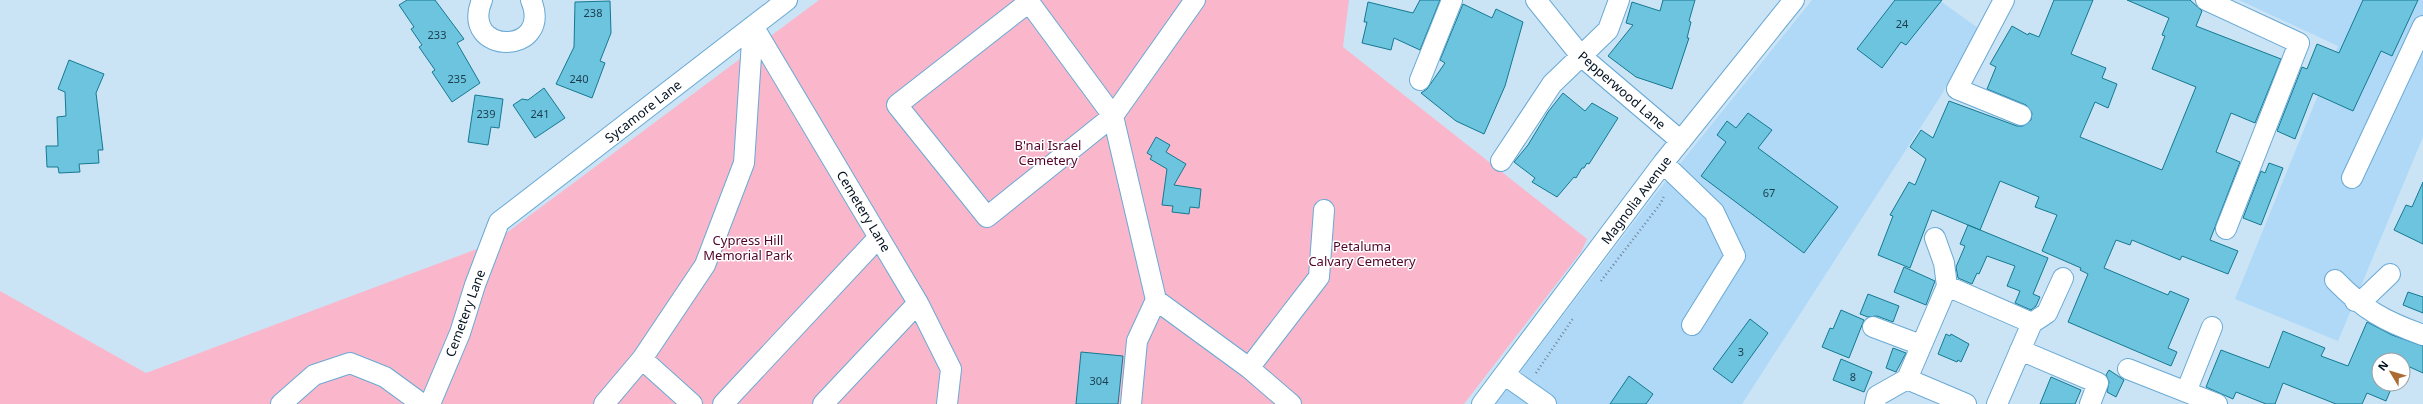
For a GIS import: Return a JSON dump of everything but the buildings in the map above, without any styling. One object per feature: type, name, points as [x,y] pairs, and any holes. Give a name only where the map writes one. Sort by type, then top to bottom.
[{"type":"street","points":[[482,0],[478,17],[485,34],[501,42],[510,43],[526,35],[532,28],[535,18],[531,0]]},
{"type":"street","name":"Sycamore Lane","points":[[499,222],[787,0]]},
{"type":"street","points":[[1131,404],[1137,341],[1156,300],[1113,116],[1030,1],[897,106],[986,217],[1113,116],[1195,0]]},
{"type":"street","points":[[1420,80],[1452,0]]},
{"type":"street","name":"Pepperwood Lane","points":[[1536,0],[1581,56],[1681,141]]},
{"type":"street","points":[[1501,161],[1552,84],[1608,30],[1619,0]]},
{"type":"street","name":"Magnolia Avenue","points":[[1482,404],[1505,376],[1663,163],[1794,0]]},
{"type":"street","points":[[2004,0],[1957,89],[2021,115]]},
{"type":"street","points":[[2206,0],[2299,42],[2226,229]]},
{"type":"street","points":[[604,404],[642,358],[705,265],[744,163],[753,26]]},
{"type":"street","name":"Cemetery Lane","points":[[753,26],[918,303],[951,369],[947,404]]},
{"type":"street","points":[[2352,178],[2423,26]]},
{"type":"street","points":[[1663,163],[1714,212],[1735,256],[1692,325]]},
{"type":"street","points":[[1249,368],[1319,277],[1324,210]]},
{"type":"street","name":"Cemetery Lane","points":[[430,404],[460,333],[475,285],[499,222]]},
{"type":"street","points":[[723,404],[879,237]]},
{"type":"street","points":[[1876,404],[1877,396],[1907,378],[1947,286],[1944,263],[1935,238]]},
{"type":"street","points":[[2355,301],[2370,294],[2390,274]]},
{"type":"street","points":[[1997,404],[2032,322],[2047,313],[2063,278]]},
{"type":"street","points":[[2335,280],[2355,301],[2387,322],[2423,335]]},
{"type":"street","points":[[1947,286],[2032,322]]},
{"type":"street","points":[[1156,300],[1249,368],[1291,404]]},
{"type":"street","points":[[823,404],[918,303]]},
{"type":"street","points":[[1874,327],[1921,346]]},
{"type":"street","points":[[2186,392],[2212,327]]},
{"type":"street","points":[[2020,350],[2098,383],[2090,404]]},
{"type":"street","points":[[642,358],[692,404]]},
{"type":"street","points":[[281,404],[314,375],[350,363],[385,377],[422,404]]},
{"type":"street","points":[[2128,369],[2218,404]]},
{"type":"street","points":[[1505,376],[1546,404]]},
{"type":"street","points":[[1907,378],[1966,404]]},
{"type":"shaded area","points":[[1812,0],[1939,0],[1978,28],[1942,94],[1742,404],[1496,404],[1650,201]]},
{"type":"shaded area","points":[[2239,0],[2423,0],[2423,137],[2338,341],[2235,299],[2338,46]]},
{"type":"green space","points":[[819,0],[1349,0],[1343,47],[1587,239],[1581,252],[1464,404],[0,404],[0,291],[146,373],[493,243]]},
{"type":"park label","name":"B'nai Israel Cemetery","points":[[1048,152]]},
{"type":"park label","name":"Cypress Hill Memorial Park","points":[[748,248]]},
{"type":"park label","name":"Petaluma Calvary Cemetery","points":[[1362,254]]}]
